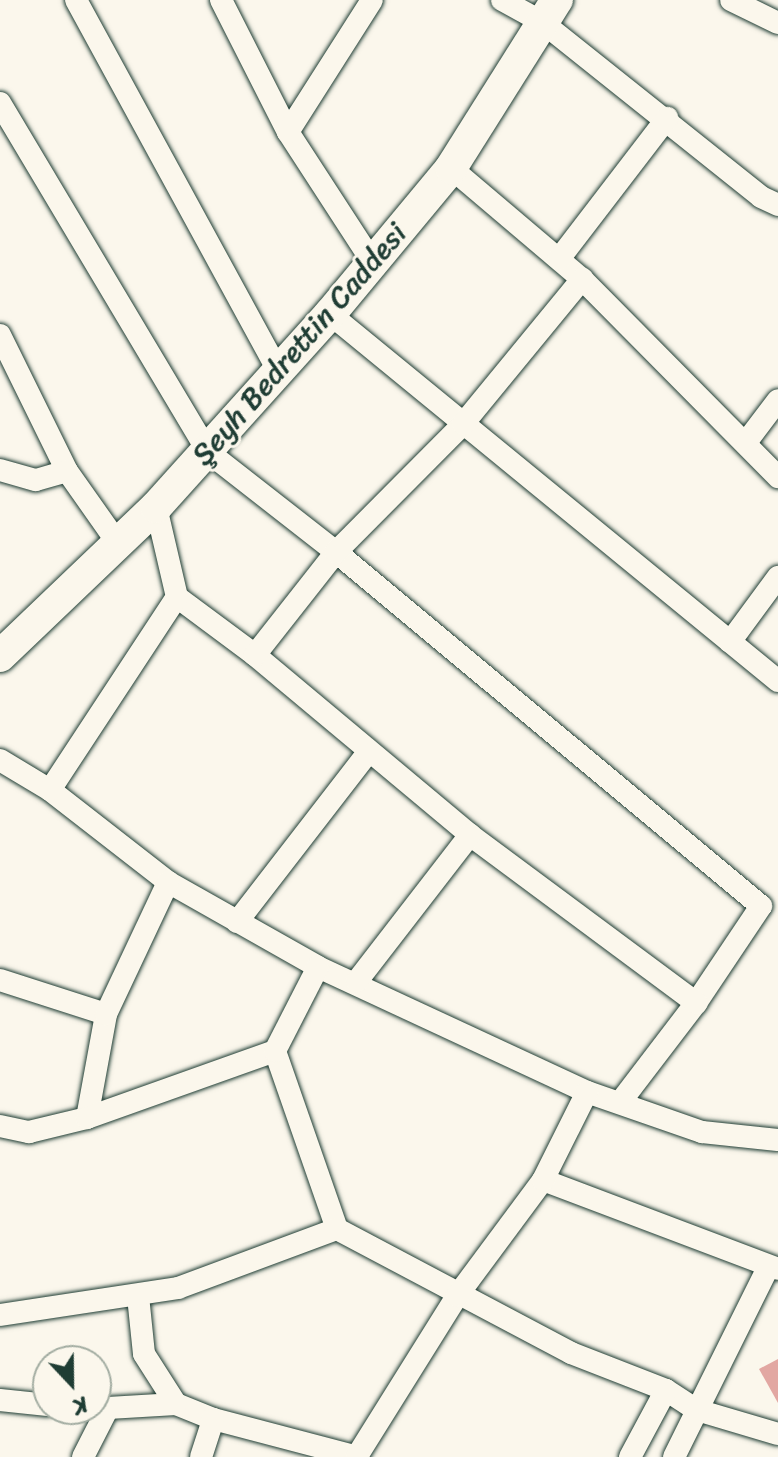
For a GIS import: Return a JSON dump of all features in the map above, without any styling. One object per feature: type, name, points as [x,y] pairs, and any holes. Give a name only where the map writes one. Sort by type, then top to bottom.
[{"type":"main road","name":"Şeyh Bedrettin Caddesi","points":[[0,656],[156,507],[330,314],[371,260],[451,168],[550,11]]},
{"type":"street","points":[[76,0],[279,372]]},
{"type":"street","points":[[221,0],[288,132],[371,260]]},
{"type":"street","points":[[288,132],[372,0]]},
{"type":"street","points":[[502,0],[550,11],[667,118],[761,197],[778,205]]},
{"type":"street","points":[[731,0],[778,23]]},
{"type":"street","points":[[0,103],[208,452],[336,552],[761,906],[696,1003],[621,1101]]},
{"type":"street","points":[[559,259],[667,118]]},
{"type":"street","points":[[451,168],[582,279],[747,441],[778,477]]},
{"type":"street","points":[[255,655],[336,552],[463,424],[582,279]]},
{"type":"street","points":[[330,314],[778,681]]},
{"type":"street","points":[[0,335],[67,471],[117,542]]},
{"type":"street","points":[[747,441],[778,400]]},
{"type":"street","points":[[0,470],[36,480],[67,471]]},
{"type":"street","points":[[156,507],[177,597],[255,655],[367,754],[470,835],[696,1003]]},
{"type":"street","points":[[730,642],[778,577]]},
{"type":"street","points":[[50,790],[177,597]]},
{"type":"street","points":[[237,922],[367,754]]},
{"type":"street","points":[[0,760],[50,790],[168,882],[318,967],[357,981],[587,1092],[621,1101],[702,1132],[778,1140]]},
{"type":"street","points":[[357,981],[470,835]]},
{"type":"street","points":[[87,1118],[106,1014],[168,882]]},
{"type":"street","points":[[0,1126],[29,1132],[87,1118],[275,1051],[318,967]]},
{"type":"street","points":[[0,980],[106,1014]]},
{"type":"street","points":[[275,1051],[337,1229],[457,1296],[571,1353],[666,1390],[697,1410],[778,1434]]},
{"type":"street","points":[[112,1409],[176,1404],[213,1419],[358,1456],[457,1296],[543,1180],[587,1092]]},
{"type":"street","points":[[543,1180],[773,1268],[674,1457]]},
{"type":"street","points":[[0,1315],[178,1288],[337,1229]]},
{"type":"street","points":[[138,1296],[144,1354],[176,1404]]},
{"type":"street","points":[[630,1457],[666,1390]]},
{"type":"street","points":[[0,1400],[32,1403]]},
{"type":"street","points":[[201,1457],[213,1419]]},
{"type":"street","points":[[83,1457],[93,1425]]},
{"type":"building","points":[[778,1359],[778,1403],[759,1369]]}]
